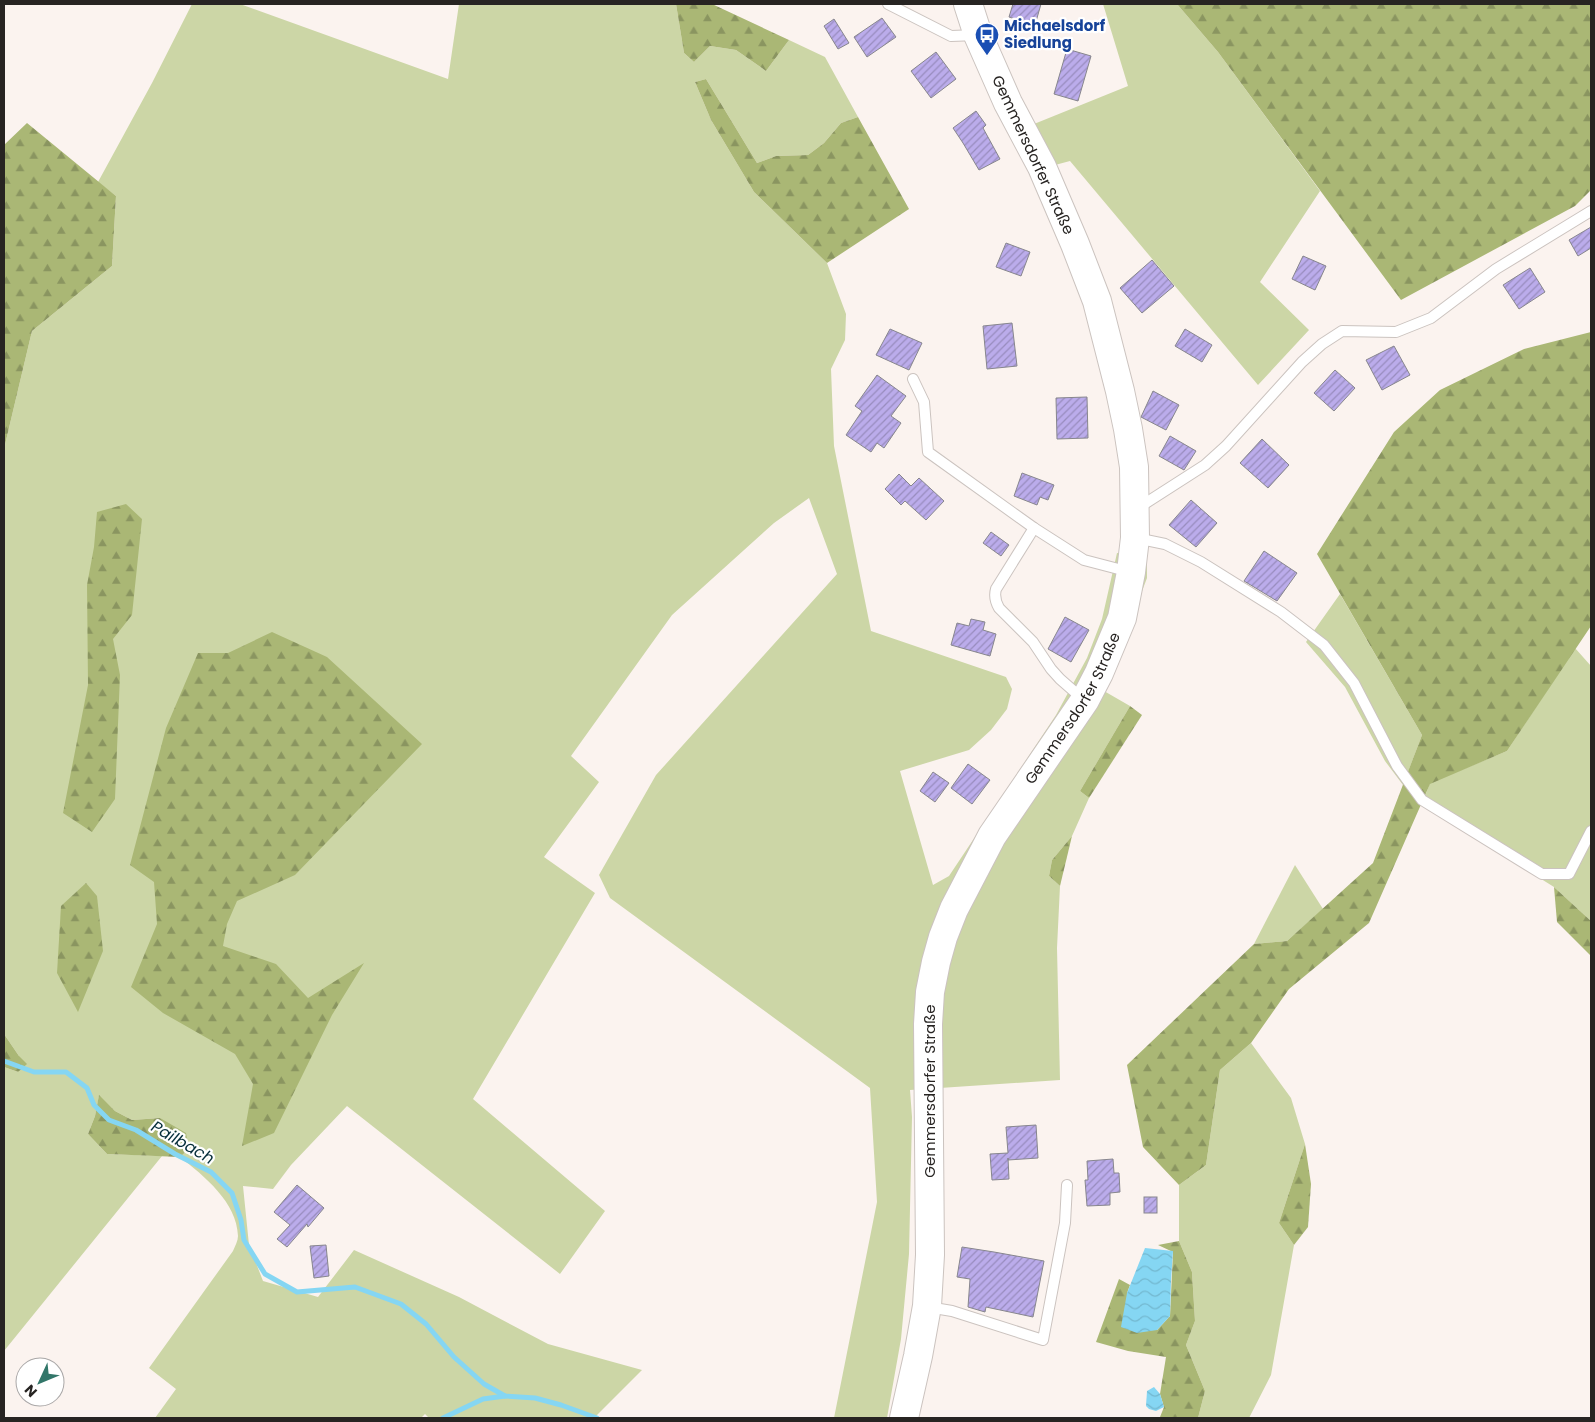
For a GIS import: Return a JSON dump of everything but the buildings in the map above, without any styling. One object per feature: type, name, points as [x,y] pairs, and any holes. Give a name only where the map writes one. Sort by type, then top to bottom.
[{"type":"main road","name":"Gemmersdorfer Straße","points":[[904,1418],[927,1306],[930,1255],[928,1024],[930,992],[936,962],[954,909],[992,836],[1085,700],[1099,673],[1122,618],[1131,572],[1135,538],[1134,467],[1128,429],[1097,300],[1042,167],[1008,103],[978,35],[968,4]]},
{"type":"lane","points":[[888,4],[951,36],[978,35]]},
{"type":"lane","points":[[1136,509],[1204,465],[1226,446],[1302,362],[1322,344],[1342,331],[1396,332],[1431,318],[1496,270],[1591,211]]},
{"type":"lane","points":[[913,379],[924,402],[928,452],[1034,528],[1084,560],[1131,572]]},
{"type":"lane","points":[[1034,528],[996,589],[994,595],[996,602],[1008,618],[1033,642],[1060,680],[1085,700]]},
{"type":"lane","points":[[1135,538],[1165,544],[1201,562],[1281,612],[1324,645],[1354,682],[1397,766],[1422,800],[1542,874],[1569,874],[1591,831]]},
{"type":"lane","points":[[927,1306],[952,1311],[1043,1340],[1065,1223],[1067,1185]]},
{"type":"green space","points":[[192,4],[240,4],[448,79],[459,4],[676,4],[684,53],[694,62],[710,46],[736,50],[766,71],[789,40],[825,57],[858,117],[841,123],[824,143],[808,155],[776,156],[757,163],[706,79],[695,82],[711,120],[754,192],[827,263],[846,314],[845,340],[831,369],[834,446],[871,631],[1006,677],[1012,689],[1007,709],[991,730],[969,750],[900,771],[933,885],[949,876],[1056,715],[1087,658],[1102,619],[1117,553],[1147,557],[1147,578],[1104,691],[1130,706],[1080,791],[1089,798],[1072,836],[1052,860],[1049,876],[1060,886],[1057,948],[1060,1080],[910,1090],[912,1117],[909,1254],[901,1339],[887,1418],[834,1418],[877,1202],[870,1088],[610,898],[599,875],[656,775],[837,574],[809,498],[774,523],[672,615],[571,756],[599,782],[544,857],[595,893],[473,1099],[605,1211],[560,1274],[347,1106],[291,1165],[273,1189],[243,1186],[249,1245],[263,1281],[318,1297],[354,1250],[459,1297],[548,1344],[642,1370],[594,1418],[429,1418],[425,1414],[421,1418],[155,1418],[176,1389],[149,1368],[233,1251],[238,1238],[236,1224],[226,1201],[218,1191],[180,1157],[189,1149],[160,1118],[132,1120],[115,1111],[99,1096],[95,1116],[88,1134],[107,1154],[162,1156],[4,1351],[4,1067],[18,1072],[19,1056],[4,1034],[4,449],[32,331],[112,266],[116,196],[98,182],[152,83]]},
{"type":"green space","points":[[676,4],[712,4],[789,40],[766,71],[736,50],[710,46],[694,62],[684,53]]},
{"type":"green space","points":[[1103,4],[1177,4],[1218,52],[1320,191],[1260,282],[1309,330],[1258,385],[1070,161],[1055,165],[1034,124],[1128,86]]},
{"type":"green space","points":[[1177,4],[1591,4],[1591,190],[1575,206],[1401,300],[1218,52]]},
{"type":"green space","points":[[706,79],[757,163],[776,156],[808,155],[824,143],[841,123],[858,117],[909,209],[827,263],[754,192],[711,120],[695,82]]},
{"type":"green space","points":[[27,123],[116,196],[112,266],[32,331],[4,449],[4,145]]},
{"type":"green space","points":[[1591,332],[1591,626],[1507,751],[1430,784],[1369,923],[1289,989],[1251,1043],[1220,1070],[1206,1165],[1179,1185],[1143,1147],[1127,1065],[1254,944],[1287,941],[1373,863],[1422,735],[1317,554],[1394,432],[1440,390],[1524,349]]},
{"type":"green space","points":[[126,504],[142,519],[132,615],[113,639],[120,675],[115,799],[92,832],[63,813],[88,685],[87,585],[94,547],[97,512]]},
{"type":"green space","points":[[1340,594],[1422,735],[1403,785],[1385,761],[1345,687],[1306,642]]},
{"type":"green space","points":[[272,632],[327,657],[422,744],[295,875],[237,901],[227,924],[223,946],[276,964],[308,998],[364,963],[332,1015],[274,1133],[242,1146],[253,1084],[235,1054],[163,1013],[131,987],[157,924],[154,882],[130,865],[166,728],[198,653],[228,653]]},
{"type":"green space","points":[[1575,648],[1591,666],[1591,921],[1554,887],[1422,804],[1430,783],[1507,751]]},
{"type":"green space","points":[[1130,706],[1142,715],[1089,798],[1080,791]]},
{"type":"green space","points":[[1072,836],[1060,886],[1049,876],[1052,860]]},
{"type":"green space","points":[[1295,865],[1323,909],[1287,941],[1254,944]]},
{"type":"green space","points":[[86,883],[97,896],[103,951],[78,1012],[57,973],[61,906]]},
{"type":"green space","points":[[1554,887],[1591,921],[1591,956],[1557,922]]},
{"type":"green space","points":[[4,1034],[27,1064],[18,1072],[4,1067]]},
{"type":"green space","points":[[1251,1043],[1291,1098],[1305,1144],[1279,1223],[1294,1245],[1271,1375],[1249,1418],[1198,1418],[1205,1391],[1186,1345],[1195,1321],[1192,1272],[1179,1241],[1179,1185],[1206,1165],[1220,1070]]},
{"type":"green space","points":[[99,1095],[115,1111],[132,1120],[160,1118],[186,1133],[189,1149],[180,1157],[107,1154],[88,1134],[95,1116]]},
{"type":"green space","points":[[1305,1144],[1311,1184],[1308,1227],[1294,1245],[1279,1223]]},
{"type":"green space","points":[[1179,1241],[1192,1272],[1195,1321],[1186,1345],[1205,1391],[1198,1418],[1160,1417],[1164,1407],[1160,1394],[1166,1357],[1128,1351],[1096,1342],[1119,1279],[1130,1285],[1127,1293],[1157,1330],[1170,1316],[1173,1252],[1158,1245]]},
{"type":"water","points":[[1145,1248],[1173,1251],[1170,1316],[1157,1330],[1137,1333],[1121,1327],[1127,1293]]},
{"type":"water","points":[[1154,1387],[1160,1394],[1164,1407],[1156,1411],[1146,1406],[1147,1391]]},
{"type":"waterway","name":"Pailbach","points":[[4,1061],[34,1072],[66,1072],[87,1088],[94,1105],[109,1120],[136,1130],[175,1154],[211,1172],[232,1193],[241,1220],[244,1240],[265,1274],[297,1292],[355,1287],[401,1304],[426,1324],[454,1357],[484,1384],[505,1396],[535,1398],[597,1418]]},
{"type":"waterway","points":[[443,1418],[483,1399],[505,1396]]},
{"type":"place","name":"Michaelsdorf Siedlung","points":[[987,56]]}]
